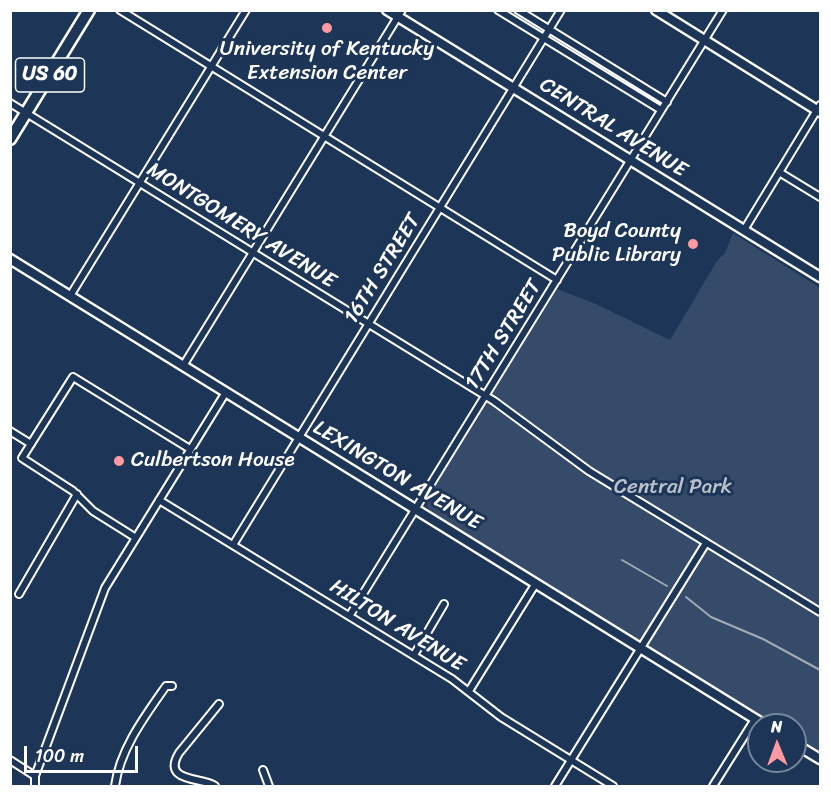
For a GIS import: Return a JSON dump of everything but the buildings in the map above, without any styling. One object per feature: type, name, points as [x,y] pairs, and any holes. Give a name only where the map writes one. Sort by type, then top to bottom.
[{"type":"main road","name":"US 60","points":[[10,139],[89,10]]},
{"type":"street","points":[[120,10],[557,280]]},
{"type":"street","points":[[70,296],[246,10]]},
{"type":"street","name":"CENTRAL AVENUE","points":[[387,10],[400,14],[514,88],[820,277]]},
{"type":"street","points":[[498,10],[662,110]]},
{"type":"street","points":[[518,10],[667,102]]},
{"type":"street","name":"16TH STREET","points":[[233,545],[561,10]]},
{"type":"street","points":[[656,10],[819,109],[744,230]]},
{"type":"street","name":"17TH STREET","points":[[350,615],[723,10]]},
{"type":"street","points":[[183,366],[400,14]]},
{"type":"street","name":"MONTGOMERY AVENUE","points":[[10,103],[485,396],[589,471],[820,612]]},
{"type":"street","points":[[779,172],[820,197]]},
{"type":"street","name":"LEXINGTON AVENUE","points":[[10,259],[747,715]]},
{"type":"street","points":[[136,538],[93,512],[77,494],[22,458],[73,377],[190,449]]},
{"type":"street","points":[[10,760],[33,783],[105,588],[226,392]]},
{"type":"street","points":[[10,431],[31,444]]},
{"type":"street","points":[[20,594],[77,494]]},
{"type":"street","name":"HILTON AVENUE","points":[[159,500],[414,655],[469,691],[501,717],[613,786]]},
{"type":"street","points":[[555,786],[706,543]]},
{"type":"street","points":[[469,691],[536,583]]},
{"type":"street","points":[[414,655],[444,604]]},
{"type":"street","points":[[115,786],[117,771],[137,730],[166,686],[172,686]]},
{"type":"street","points":[[215,786],[184,778],[176,770],[175,763],[179,753],[219,704]]},
{"type":"street","points":[[713,786],[747,730]]},
{"type":"street","points":[[807,751],[820,759]]},
{"type":"street","points":[[263,770],[269,786]]},
{"type":"green space","name":"Central Park","points":[[733,233],[820,288],[820,752],[807,744],[807,713],[757,713],[432,513],[427,506],[429,496],[557,289],[596,304],[670,340],[717,261],[725,253]]},
{"type":"waterway","points":[[622,560],[667,586]]},
{"type":"waterway","points":[[686,597],[711,617],[763,639],[820,670]]},
{"type":"place","name":"University of Kentucky Extension Center","points":[[327,28]]},
{"type":"place","name":"Boyd County Public Library","points":[[693,244]]},
{"type":"place","name":"Culbertson House","points":[[119,461]]}]
